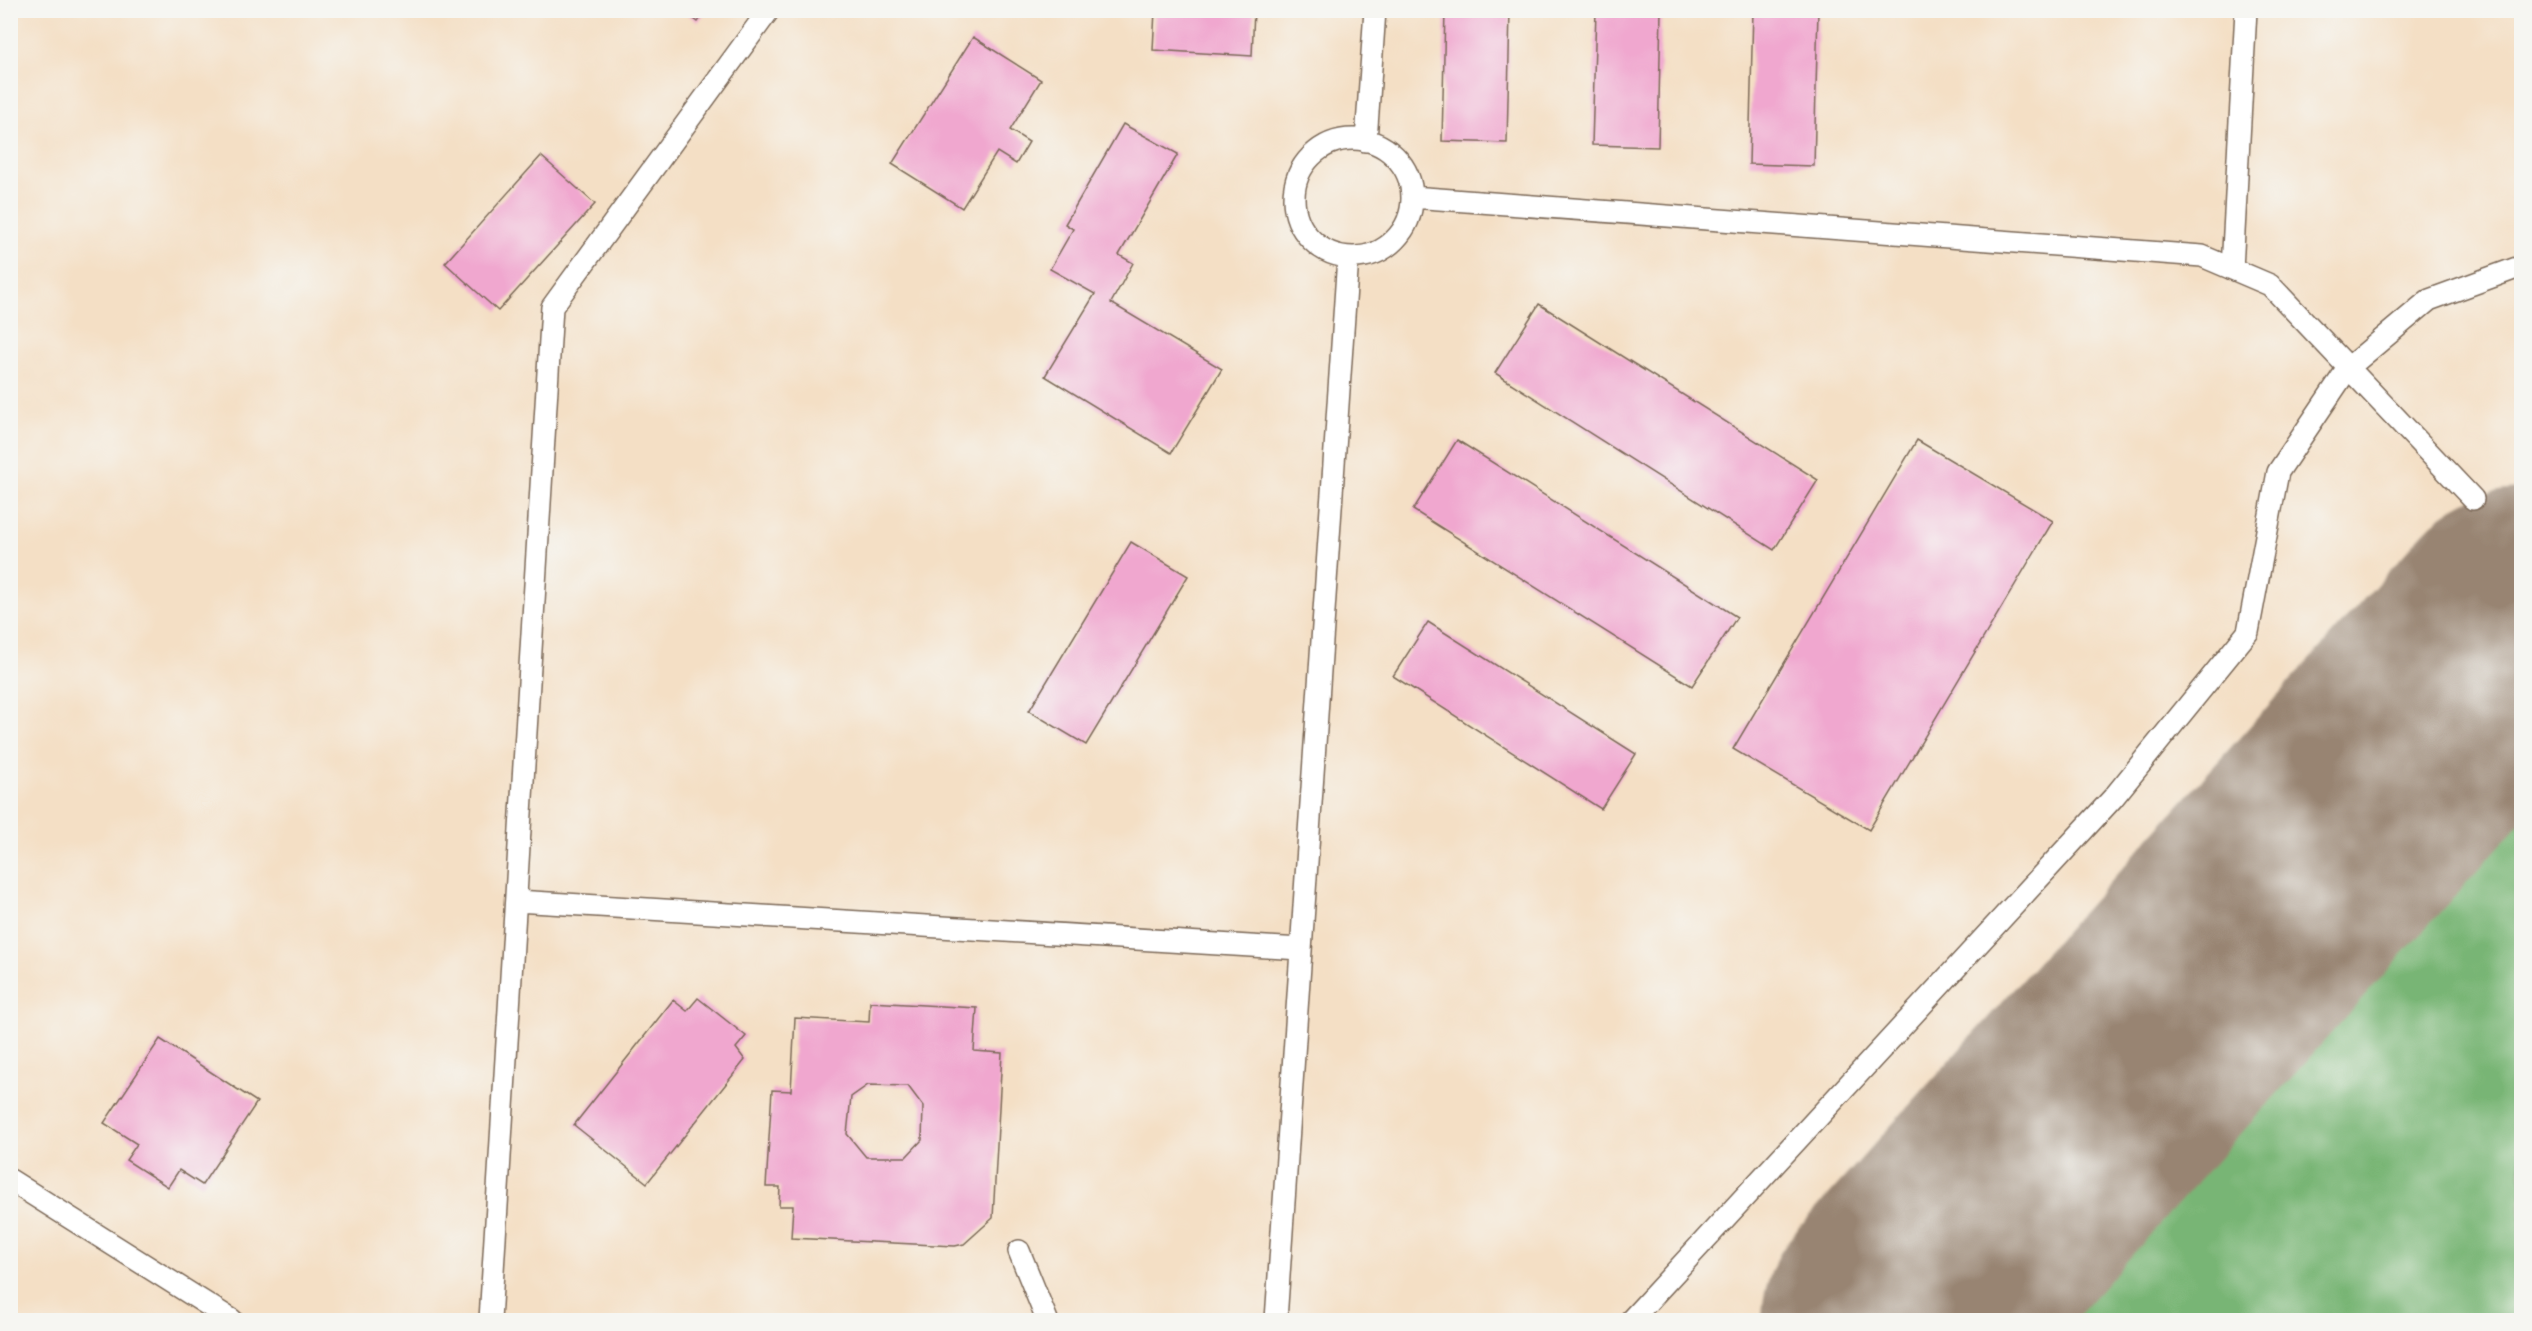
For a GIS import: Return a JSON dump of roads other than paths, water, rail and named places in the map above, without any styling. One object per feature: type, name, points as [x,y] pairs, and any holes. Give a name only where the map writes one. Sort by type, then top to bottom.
[{"type":"lane","points":[[490,1320],[552,307],[769,10]]},
{"type":"lane","points":[[1366,141],[1375,10]]},
{"type":"lane","points":[[2232,269],[2246,10]]},
{"type":"lane","points":[[1346,139],[1366,141],[1384,148],[1399,160],[1408,177],[1412,197],[1409,217],[1400,234],[1386,247],[1368,255],[1348,257],[1329,253],[1313,242],[1301,227],[1294,209],[1294,190],[1300,171],[1320,150],[1346,139]]},
{"type":"lane","points":[[1412,197],[2202,256],[2270,285],[2472,499]]},
{"type":"lane","points":[[1276,1320],[1348,257]]},
{"type":"lane","points":[[1631,1320],[2113,798],[2248,632],[2278,472],[2348,368],[2429,300],[2522,266]]},
{"type":"lane","points":[[516,901],[1301,949]]},
{"type":"lane","points":[[10,1180],[232,1320]]},
{"type":"lane","points":[[1019,1251],[1047,1320]]}]
